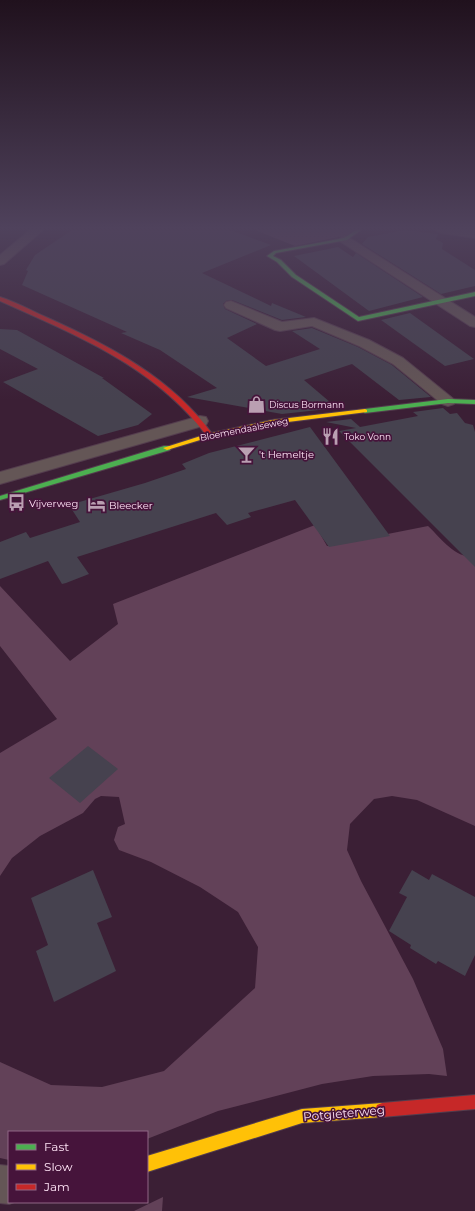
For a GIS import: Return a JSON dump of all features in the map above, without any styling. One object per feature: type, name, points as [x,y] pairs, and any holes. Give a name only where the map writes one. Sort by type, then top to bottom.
[{"type":"street","points":[[309,287],[358,320],[475,294]]},
{"type":"street","points":[[419,287],[475,323]]},
{"type":"street","points":[[0,299],[97,345],[137,368],[174,395],[204,428]]},
{"type":"street","points":[[231,305],[280,327],[314,322],[368,345],[398,361],[448,401]]},
{"type":"street","name":"Bloemendaalseweg","points":[[0,478],[204,428],[272,422],[448,401],[475,402]]},
{"type":"street","name":"Bloemendaalseweg","points":[[0,498],[204,428]]},
{"type":"street","name":"Potgieterweg","points":[[148,1164],[302,1116],[475,1102]]},
{"type":"shaded area","points":[[315,525],[327,546],[428,526],[456,552],[462,555],[475,555],[475,826],[417,800],[392,796],[374,799],[350,824],[347,850],[361,881],[413,979],[443,1049],[447,1076],[429,1074],[373,1076],[322,1084],[218,1111],[148,1139],[148,1131],[8,1131],[8,1160],[0,1158],[0,1062],[51,1085],[102,1087],[164,1071],[255,988],[258,947],[238,912],[200,887],[151,862],[119,850],[114,840],[118,827],[125,824],[119,797],[101,796],[95,799],[83,813],[40,836],[12,858],[0,876],[0,753],[57,719],[0,646],[0,586],[70,661],[118,624],[113,604]]},
{"type":"shaded area","points":[[163,1197],[162,1211],[134,1211]]},
{"type":"building","points":[[25,287],[230,287],[271,306],[272,303],[306,317],[282,320],[232,300],[226,301],[223,304],[225,309],[257,324],[227,338],[266,366],[320,349],[292,331],[312,328],[358,347],[392,365],[431,397],[399,400],[352,364],[304,380],[337,408],[282,414],[187,397],[217,388],[160,350],[121,333],[127,332]]},
{"type":"building","points":[[336,287],[407,287],[423,297],[369,311]]},
{"type":"building","points":[[429,287],[473,287],[441,294]]},
{"type":"building","points":[[410,313],[474,359],[445,366],[381,320]]},
{"type":"building","points":[[0,329],[17,330],[104,378],[102,378],[152,414],[138,425],[98,436],[3,382],[38,369],[0,349]]},
{"type":"building","points":[[443,408],[450,414],[457,413],[465,423],[473,425],[475,432],[475,567],[339,431],[356,428],[326,422],[351,419],[360,427],[418,416],[413,412]]},
{"type":"building","points":[[310,427],[390,536],[329,547],[295,500],[248,513],[251,517],[227,525],[216,513],[77,557],[89,574],[66,583],[62,584],[48,561],[0,579],[0,542],[26,532],[30,538],[80,522],[69,505],[145,483],[186,469],[182,464],[209,453]]},
{"type":"building","points":[[88,746],[118,769],[80,803],[49,778]]},
{"type":"building","points":[[93,870],[112,917],[97,923],[116,971],[54,1002],[36,951],[48,945],[31,898]]},
{"type":"building","points":[[412,870],[429,880],[432,874],[475,897],[475,955],[465,976],[438,961],[436,964],[410,948],[411,945],[389,931],[407,897],[399,893]]},
{"type":"traffic: fast","points":[[310,287],[358,319],[475,294]]},
{"type":"traffic: fast","points":[[365,411],[448,401],[475,402]]},
{"type":"traffic: fast","points":[[0,498],[167,448]]},
{"type":"traffic: slow","points":[[167,448],[209,435],[272,422],[365,411]]},
{"type":"traffic: slow","points":[[148,1164],[302,1116],[382,1110]]},
{"type":"traffic: jam","points":[[0,299],[76,333],[125,360],[170,392],[190,411],[209,435]]},
{"type":"traffic: jam","points":[[382,1110],[475,1102]]},
{"type":"place","name":"Discus Bormann","points":[[256,404]]},
{"type":"place","name":"Toko Vonn","points":[[331,436]]},
{"type":"place","name":"'t Hemeltje","points":[[246,454]]},
{"type":"place","name":"Vijverweg","points":[[16,503]]},
{"type":"place","name":"Bleecker","points":[[96,505]]}]
